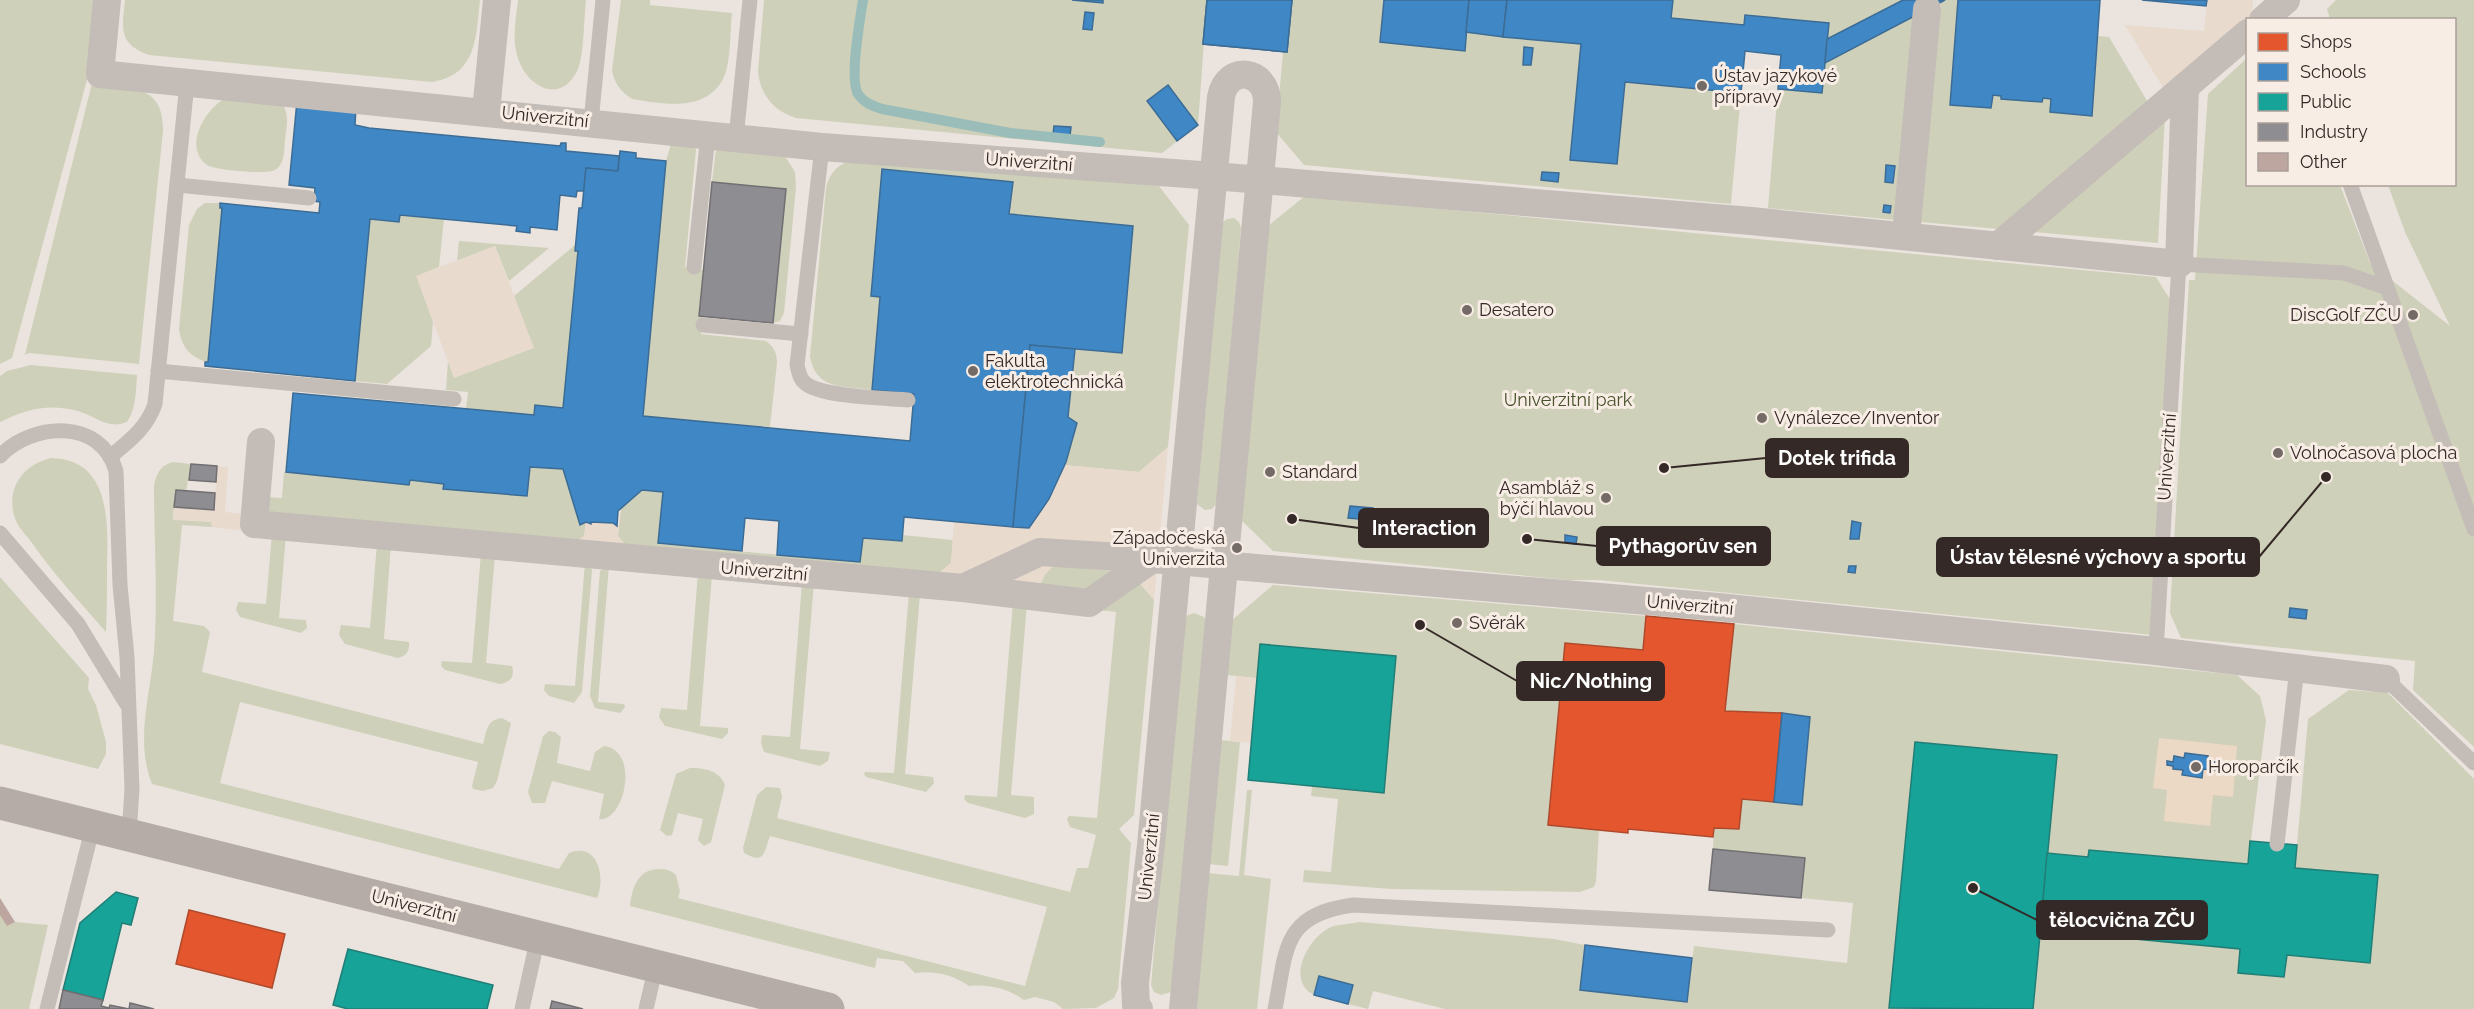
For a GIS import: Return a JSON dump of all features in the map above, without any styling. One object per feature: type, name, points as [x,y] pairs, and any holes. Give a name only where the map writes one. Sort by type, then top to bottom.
[{"type":"street","name":"Univerzitní","points":[[107,0],[100,74],[486,111],[822,147],[1214,176],[1906,236],[2179,264],[2185,87]]},
{"type":"street","name":"Univerzitní","points":[[486,111],[497,0]]},
{"type":"street","points":[[1906,236],[1927,9]]},
{"type":"street","points":[[1998,246],[2246,34]]},
{"type":"street","name":"Univerzitní","points":[[1139,1009],[1136,1006],[1135,983],[1151,845],[1162,560],[1214,176],[1222,89],[1232,78],[1247,75],[1260,81],[1267,94],[1183,1009]]},
{"type":"street","name":"Univerzitní","points":[[261,442],[254,524],[963,588],[1089,603],[1162,560]]},
{"type":"street","name":"Univerzitní","points":[[963,588],[1040,552],[1162,560],[1718,607],[2156,651],[2386,679]]},
{"type":"street","name":"Univerzitní","points":[[0,803],[656,966],[770,1002],[828,1009]]},
{"type":"lane","points":[[591,122],[603,0]]},
{"type":"lane","points":[[736,138],[750,0]]},
{"type":"lane","points":[[110,457],[135,436],[150,419],[155,404],[187,83]]},
{"type":"lane","points":[[694,267],[708,135]]},
{"type":"lane","points":[[822,147],[797,365],[800,378],[808,385],[823,392],[908,400]]},
{"type":"lane","points":[[177,185],[309,198]]},
{"type":"lane","points":[[2351,186],[2474,529]]},
{"type":"lane","name":"Univerzitní","points":[[2156,651],[2179,264],[2344,273],[2387,288]]},
{"type":"lane","points":[[703,325],[801,334]]},
{"type":"lane","points":[[158,371],[454,399]]},
{"type":"lane","points":[[0,456],[25,437],[36,432],[60,429],[86,437],[98,444],[110,457],[116,471],[120,585],[128,657],[132,789],[129,835]]},
{"type":"lane","points":[[0,533],[78,624],[128,705]]},
{"type":"lane","points":[[2277,844],[2297,668]]},
{"type":"lane","points":[[2386,679],[2474,763]]},
{"type":"lane","points":[[47,1009],[93,826]]},
{"type":"lane","points":[[1275,1009],[1286,955],[1294,933],[1311,916],[1329,908],[1345,906],[1828,930]]},
{"type":"lane","points":[[522,1009],[538,937]]},
{"type":"lane","points":[[646,1009],[656,966]]},
{"type":"green space","points":[[0,0],[97,0],[91,65],[12,358],[0,364]]},
{"type":"green space","points":[[125,0],[480,0],[475,40],[466,63],[447,78],[432,82],[149,55],[132,46],[124,34]]},
{"type":"green space","points":[[518,0],[586,0],[580,63],[571,81],[562,87],[544,88],[535,83],[521,66],[515,42]]},
{"type":"green space","points":[[621,0],[650,0],[650,5],[732,13],[728,63],[724,77],[716,88],[707,96],[696,101],[670,104],[632,99],[625,93],[616,83],[612,70]]},
{"type":"green space","points":[[764,0],[1072,0],[1102,3],[1103,0],[1207,0],[1198,125],[1162,153],[796,118],[781,111],[770,101],[759,80]]},
{"type":"green space","points":[[1292,0],[1384,0],[1380,42],[1465,51],[1466,32],[1581,44],[1570,160],[1617,164],[1625,82],[1741,93],[1731,204],[1304,165],[1276,132],[1283,52],[1287,52]]},
{"type":"green space","points":[[1673,0],[1917,0],[1896,220],[1768,208],[1778,89],[1822,92],[1829,23],[1745,15],[1744,25],[1671,18]]},
{"type":"green space","points":[[1941,0],[1958,0],[1950,105],[1991,108],[1993,95],[2001,96],[2001,99],[2042,101],[2043,98],[2051,99],[2051,112],[2091,116],[2098,36],[2109,37],[2149,104],[1999,229],[1920,222]]},
{"type":"green space","points":[[2336,0],[2474,0],[2474,747],[2413,690],[2415,661],[2181,638],[2170,613],[2189,280],[2195,280],[2208,94],[2246,59],[2246,186],[2340,186],[2370,263],[2450,326],[2405,232],[2388,186],[2456,186],[2456,18],[2330,18],[2327,9]]},
{"type":"green space","points":[[92,83],[142,91],[158,104],[162,115],[163,131],[139,364],[29,353],[25,355]]},
{"type":"green space","points":[[227,97],[283,105],[287,118],[284,153],[281,164],[275,170],[252,172],[220,169],[207,165],[200,157],[197,138],[200,128],[205,118],[219,102]]},
{"type":"green space","points":[[2165,116],[2158,243],[2034,232]]},
{"type":"green space","points":[[671,144],[694,144],[696,150],[685,267],[703,270],[699,315],[703,316],[701,334],[766,341],[773,348],[777,363],[770,427],[643,416],[666,161]]},
{"type":"green space","points":[[716,149],[783,153],[795,172],[796,187],[784,313],[780,321],[773,323],[786,189],[712,182]]},
{"type":"green space","points":[[860,158],[1159,186],[1189,225],[1168,447],[1139,472],[1064,465],[1077,423],[1068,417],[1075,349],[1122,353],[1133,226],[1009,214],[1012,182],[882,169],[871,296],[880,297],[872,390],[824,381],[813,367],[810,356],[826,188],[831,175],[838,167]]},
{"type":"green space","name":"Univerzitní park","points":[[1305,196],[2156,277],[2171,301],[2152,635],[1599,580],[1568,580],[1273,551],[1239,518],[1269,225]]},
{"type":"green space","points":[[205,203],[220,203],[220,208],[222,208],[208,362],[191,354],[184,346],[179,329],[189,225],[197,209]]},
{"type":"green space","points":[[400,215],[444,219],[439,267],[417,276],[433,322],[431,346],[387,384],[355,381],[370,219],[398,222]]},
{"type":"green space","points":[[1234,218],[1239,222],[1241,228],[1217,503],[1212,509],[1205,510],[1197,504],[1222,223]]},
{"type":"green space","points":[[459,241],[549,248],[509,281],[495,246],[457,261]]},
{"type":"green space","points":[[575,245],[575,251],[578,251],[563,408],[535,406],[534,415],[466,409],[468,392],[446,390],[448,361],[454,377],[533,348],[514,296]]},
{"type":"green space","points":[[31,365],[137,375],[135,400],[130,417],[127,422],[113,424],[78,411],[47,408],[28,411],[0,422],[0,376],[7,371]]},
{"type":"green space","points":[[51,458],[71,461],[85,469],[95,481],[102,496],[107,531],[106,632],[49,566],[16,521],[12,499],[18,480],[32,466]]},
{"type":"green space","points":[[173,462],[191,464],[186,491],[176,490],[173,519],[212,522],[212,527],[182,525],[173,621],[204,626],[210,632],[202,672],[483,744],[488,727],[493,721],[502,718],[511,723],[497,781],[493,788],[483,791],[473,789],[472,786],[478,762],[240,702],[220,783],[559,869],[569,853],[587,852],[593,857],[600,872],[600,890],[597,898],[152,784],[147,768],[144,735],[155,632],[154,486],[160,470]]},
{"type":"green space","points":[[530,467],[563,469],[580,525],[586,522],[584,536],[572,545],[263,515],[264,497],[282,498],[284,472],[409,485],[410,480],[444,484],[444,489],[527,496]]},
{"type":"green space","points":[[642,490],[663,492],[659,544],[860,562],[863,538],[902,535],[953,540],[951,563],[933,578],[628,549],[618,536],[621,509]]},
{"type":"green space","points":[[272,533],[286,535],[279,618],[306,620],[307,628],[301,633],[240,617],[236,610],[238,602],[266,604]]},
{"type":"green space","points":[[377,543],[391,544],[384,639],[409,642],[407,653],[398,658],[345,644],[339,635],[341,625],[370,628]]},
{"type":"green space","points":[[481,553],[495,554],[486,663],[512,666],[513,670],[509,680],[500,684],[445,670],[441,666],[442,661],[472,663]]},
{"type":"green space","points":[[585,562],[592,570],[582,692],[574,703],[549,696],[544,690],[545,684],[575,686]]},
{"type":"green space","points":[[609,565],[598,702],[624,704],[625,707],[620,713],[595,708],[590,696],[600,571]]},
{"type":"green space","points":[[1054,565],[1123,571],[1086,598],[1040,585],[1045,574]]},
{"type":"green space","points":[[698,573],[712,574],[700,726],[728,728],[728,733],[722,739],[665,726],[659,717],[661,708],[687,710]]},
{"type":"green space","points":[[0,577],[89,678],[88,689],[96,705],[106,742],[106,754],[98,769],[0,744]]},
{"type":"green space","points":[[1137,580],[1154,600],[1134,815],[1119,829],[1131,843],[1118,989],[1114,998],[1096,1008],[1063,1009],[1054,1002],[1035,997],[1024,1000],[990,986],[969,986],[944,974],[915,973],[903,961],[877,958],[875,968],[630,906],[634,887],[640,877],[651,870],[665,870],[676,875],[680,891],[678,898],[1025,986],[1047,907],[770,836],[765,852],[756,858],[744,853],[743,848],[757,795],[766,787],[780,788],[782,797],[777,818],[1070,892],[1077,868],[1088,868],[1096,835],[1070,827],[1067,819],[1069,816],[1097,818],[1116,612],[1090,609]]},
{"type":"green space","points":[[802,583],[814,583],[800,749],[830,752],[828,761],[820,766],[764,752],[761,743],[762,735],[790,737]]},
{"type":"green space","points":[[1273,585],[1646,616],[1643,650],[1565,643],[1548,825],[1599,830],[1594,887],[1580,892],[1391,889],[1303,882],[1304,870],[1331,872],[1338,799],[1311,796],[1312,786],[1384,792],[1396,656],[1261,644],[1257,678],[1226,675],[1231,621]]},
{"type":"green space","points":[[909,593],[920,594],[905,774],[933,777],[934,783],[926,792],[866,777],[864,774],[865,772],[894,773]]},
{"type":"green space","points":[[1013,602],[1027,603],[1011,795],[1034,797],[1034,814],[1025,818],[968,803],[964,799],[965,795],[997,797]]},
{"type":"green space","points":[[1194,613],[1204,617],[1206,622],[1171,992],[1161,995],[1154,992],[1151,985],[1183,620]]},
{"type":"green space","points":[[1734,624],[2237,675],[2260,696],[2266,720],[2248,864],[2090,850],[2088,857],[2047,853],[2056,755],[1915,742],[1889,1008],[1899,1009],[1445,1009],[1373,991],[1368,1009],[1348,1004],[1353,986],[1319,976],[1314,995],[1305,988],[1301,980],[1303,960],[1315,940],[1331,927],[1359,922],[1554,939],[1585,945],[1580,990],[1687,1002],[1694,946],[1847,963],[1853,903],[1801,898],[1805,858],[1713,849],[1714,828],[1739,829],[1742,799],[1774,802],[1782,713],[1725,711]]},
{"type":"green space","points":[[2349,690],[2388,693],[2474,779],[2474,1009],[2033,1009],[2041,923],[2082,928],[2082,934],[2240,949],[2239,973],[2284,977],[2287,955],[2370,963],[2378,875],[2295,868],[2308,719]]},
{"type":"green space","points":[[549,731],[561,737],[557,763],[590,771],[595,752],[604,746],[615,751],[622,760],[625,786],[616,810],[608,817],[599,819],[604,794],[552,781],[545,803],[532,803],[528,792],[543,736]]},
{"type":"green space","points":[[1220,740],[1240,742],[1228,866],[1208,864]]},
{"type":"green space","points":[[690,768],[706,769],[715,773],[725,785],[711,842],[704,846],[698,840],[703,819],[678,813],[672,835],[667,836],[660,830],[676,774]]},
{"type":"green space","points":[[1247,790],[1252,790],[1244,875],[1271,879],[1257,1009],[1197,1009],[1207,873],[1239,876]]},
{"type":"green space","points":[[0,915],[15,922],[48,925],[29,1009],[0,1009]]},
{"type":"sand","name":"Horoparčík","points":[[2159,738],[2237,746],[2233,797],[2213,795],[2210,826],[2164,821],[2167,790],[2153,788]]},
{"type":"shaded area","points":[[2207,0],[2253,0],[2252,18],[2246,18],[2246,24],[2165,91],[2125,25],[2204,31]]},
{"type":"shaded area","points":[[495,246],[534,348],[454,378],[416,276]]},
{"type":"shaded area","points":[[1168,447],[1154,600],[1137,580],[1090,609],[244,531],[212,527],[211,522],[173,520],[174,507],[214,509],[217,466],[228,467],[225,512],[572,545],[584,536],[586,522],[613,523],[619,526],[618,536],[628,549],[933,578],[951,563],[954,521],[1029,528],[1049,499],[1064,465],[1139,472]],"holes":[[[1054,565],[1122,572],[1086,598],[1040,585],[1045,574]]]},
{"type":"shaded area","points":[[1236,676],[1257,678],[1251,743],[1230,741]]},
{"type":"building: Shops","points":[[1646,616],[1734,624],[1725,711],[1782,713],[1774,802],[1742,799],[1739,829],[1714,828],[1713,837],[1628,829],[1628,833],[1548,825],[1565,643],[1643,650]]},
{"type":"building: Shops","points":[[189,910],[285,934],[272,988],[176,964]]},
{"type":"building: Schools","points":[[1072,0],[1103,0],[1103,3]]},
{"type":"building: Schools","points":[[1207,0],[1292,0],[1287,52],[1203,44]]},
{"type":"building: Schools","points":[[1207,0],[1292,0],[1287,52],[1203,44]]},
{"type":"building: Schools","points":[[1384,0],[1469,0],[1465,51],[1380,42]]},
{"type":"building: Schools","points":[[1469,0],[1507,0],[1503,37],[1466,32]]},
{"type":"building: Schools","name":"Ústav jazykové přípravy","points":[[1507,0],[1673,0],[1671,18],[1744,25],[1745,15],[1829,23],[1822,93],[1778,89],[1781,55],[1745,51],[1741,93],[1625,82],[1617,164],[1570,160],[1581,44],[1503,37]]},
{"type":"building: Schools","points":[[1903,0],[1945,0],[1825,63],[1827,39]]},
{"type":"building: Schools","points":[[1958,0],[2100,0],[2092,116],[2050,112],[2051,99],[2043,98],[2042,102],[2001,99],[2001,96],[1993,95],[1991,108],[1950,105]]},
{"type":"building: Schools","points":[[2142,0],[2207,0],[2206,6]]},
{"type":"building: Schools","points":[[1085,12],[1094,13],[1092,30],[1083,29]]},
{"type":"building: Schools","points":[[1524,47],[1533,48],[1531,65],[1523,65]]},
{"type":"building: Schools","points":[[1168,85],[1198,125],[1177,141],[1147,101]]},
{"type":"building: Schools","points":[[297,101],[356,107],[355,125],[369,128],[560,146],[561,143],[566,143],[566,151],[619,156],[618,171],[586,168],[584,191],[577,191],[576,197],[560,195],[557,230],[530,227],[530,233],[516,231],[517,226],[400,215],[399,222],[370,219],[355,381],[205,366],[205,362],[208,362],[222,208],[220,208],[220,203],[319,213],[320,202],[314,201],[315,188],[289,185]]},
{"type":"building: Schools","points":[[1054,126],[1071,127],[1070,136],[1053,134]]},
{"type":"building: Schools","name":"Fakulta elektrotechnická","points":[[620,151],[636,153],[636,158],[666,161],[643,416],[910,441],[914,394],[872,390],[880,297],[871,296],[882,169],[1013,182],[1009,214],[1133,226],[1122,353],[1030,345],[1013,527],[904,517],[902,541],[863,538],[860,562],[777,555],[779,521],[745,518],[742,551],[658,543],[663,492],[642,490],[618,511],[617,526],[613,523],[591,522],[591,524],[586,522],[580,525],[563,469],[530,467],[527,496],[443,489],[444,484],[410,480],[409,485],[286,472],[293,393],[534,415],[535,405],[563,408],[578,251],[575,251],[579,208],[582,208],[586,168],[618,171]]},
{"type":"building: Schools","points":[[1886,165],[1895,166],[1893,183],[1885,182]]},
{"type":"building: Schools","points":[[1542,172],[1559,173],[1558,182],[1541,180]]},
{"type":"building: Schools","points":[[1884,205],[1891,206],[1890,213],[1883,212]]},
{"type":"building: Schools","points":[[1030,345],[1075,349],[1068,417],[1077,423],[1066,462],[1049,499],[1029,528],[1013,527]]},
{"type":"building: Schools","points":[[1350,506],[1373,508],[1372,520],[1348,518]]},
{"type":"building: Schools","points":[[1852,521],[1861,523],[1859,539],[1850,539]]},
{"type":"building: Schools","points":[[1565,535],[1577,537],[1576,544],[1565,542]]},
{"type":"building: Schools","points":[[1849,566],[1856,566],[1855,573],[1848,572]]},
{"type":"building: Schools","points":[[2290,608],[2307,610],[2306,619],[2289,617]]},
{"type":"building: Schools","points":[[1782,713],[1810,717],[1802,805],[1774,802]]},
{"type":"building: Schools","points":[[2185,753],[2208,756],[2207,761],[2220,763],[2219,771],[2203,769],[2202,778],[2182,775],[2183,770],[2173,769],[2173,766],[2167,765],[2167,761],[2173,762],[2174,756],[2184,758]]},
{"type":"building: Schools","points":[[1585,945],[1692,958],[1687,1002],[1580,990]]},
{"type":"building: Schools","points":[[1319,976],[1353,985],[1348,1004],[1314,995]]},
{"type":"building: Public","points":[[1260,644],[1396,656],[1384,793],[1248,780]]},
{"type":"building: Public","points":[[1915,742],[2057,755],[2033,1009],[1889,1008]]},
{"type":"building: Public","points":[[2250,841],[2297,845],[2295,868],[2378,875],[2370,963],[2287,955],[2284,977],[2238,973],[2240,949],[2082,934],[2082,928],[2041,923],[2047,853],[2088,857],[2089,850],[2248,864]]},
{"type":"building: Public","points":[[116,892],[138,898],[131,925],[122,923],[103,1000],[63,990],[80,923]]},
{"type":"building: Public","points":[[348,949],[493,985],[487,1009],[348,1009],[333,1005]]},
{"type":"building: Industry","points":[[712,182],[786,189],[773,323],[699,316]]},
{"type":"building: Industry","points":[[191,464],[217,466],[216,482],[189,480]]},
{"type":"building: Industry","points":[[176,490],[215,493],[214,510],[174,507]]},
{"type":"building: Industry","points":[[1713,849],[1805,858],[1801,898],[1709,890]]},
{"type":"building: Industry","points":[[63,990],[103,1000],[101,1006],[109,1008],[110,1005],[129,1009],[59,1009]]},
{"type":"building: Industry","points":[[552,1001],[583,1009],[550,1009]]},
{"type":"building: Industry","points":[[130,1003],[154,1009],[129,1009]]},
{"type":"building: Other","points":[[0,898],[15,922],[7,926],[0,915]]},
{"type":"waterway","points":[[863,0],[856,49],[855,76],[858,94],[869,104],[882,109],[1010,133],[1100,142]]},
{"type":"place","name":"Ústav jazykové přípravy","points":[[1702,86]]},
{"type":"place","name":"Desatero","points":[[1467,310]]},
{"type":"place","name":"DiscGolf ZČU","points":[[2413,315]]},
{"type":"place","name":"Fakulta elektrotechnická","points":[[973,371]]},
{"type":"place","name":"Vynálezce/Inventor","points":[[1762,418]]},
{"type":"place","name":"Volnočasová plocha","points":[[2278,453]]},
{"type":"place","name":"Dotek trifida","points":[[1664,468]]},
{"type":"place","name":"Standard","points":[[1270,472]]},
{"type":"place","name":"Ústav tělesné výchovy a sportu","points":[[2326,477]]},
{"type":"place","name":"Asambláž s býčí hlavou","points":[[1606,498]]},
{"type":"place","name":"Interaction","points":[[1292,519]]},
{"type":"place","name":"Pythagorův sen","points":[[1527,539]]},
{"type":"place","name":"Západočeská Univerzita","points":[[1237,548]]},
{"type":"place","name":"Svěrák","points":[[1457,623]]},
{"type":"place","name":"Nic/Nothing","points":[[1420,625]]},
{"type":"place","name":"Horoparčík","points":[[2196,767]]},
{"type":"place","name":"tělocvična ZČU","points":[[1973,888]]}]
